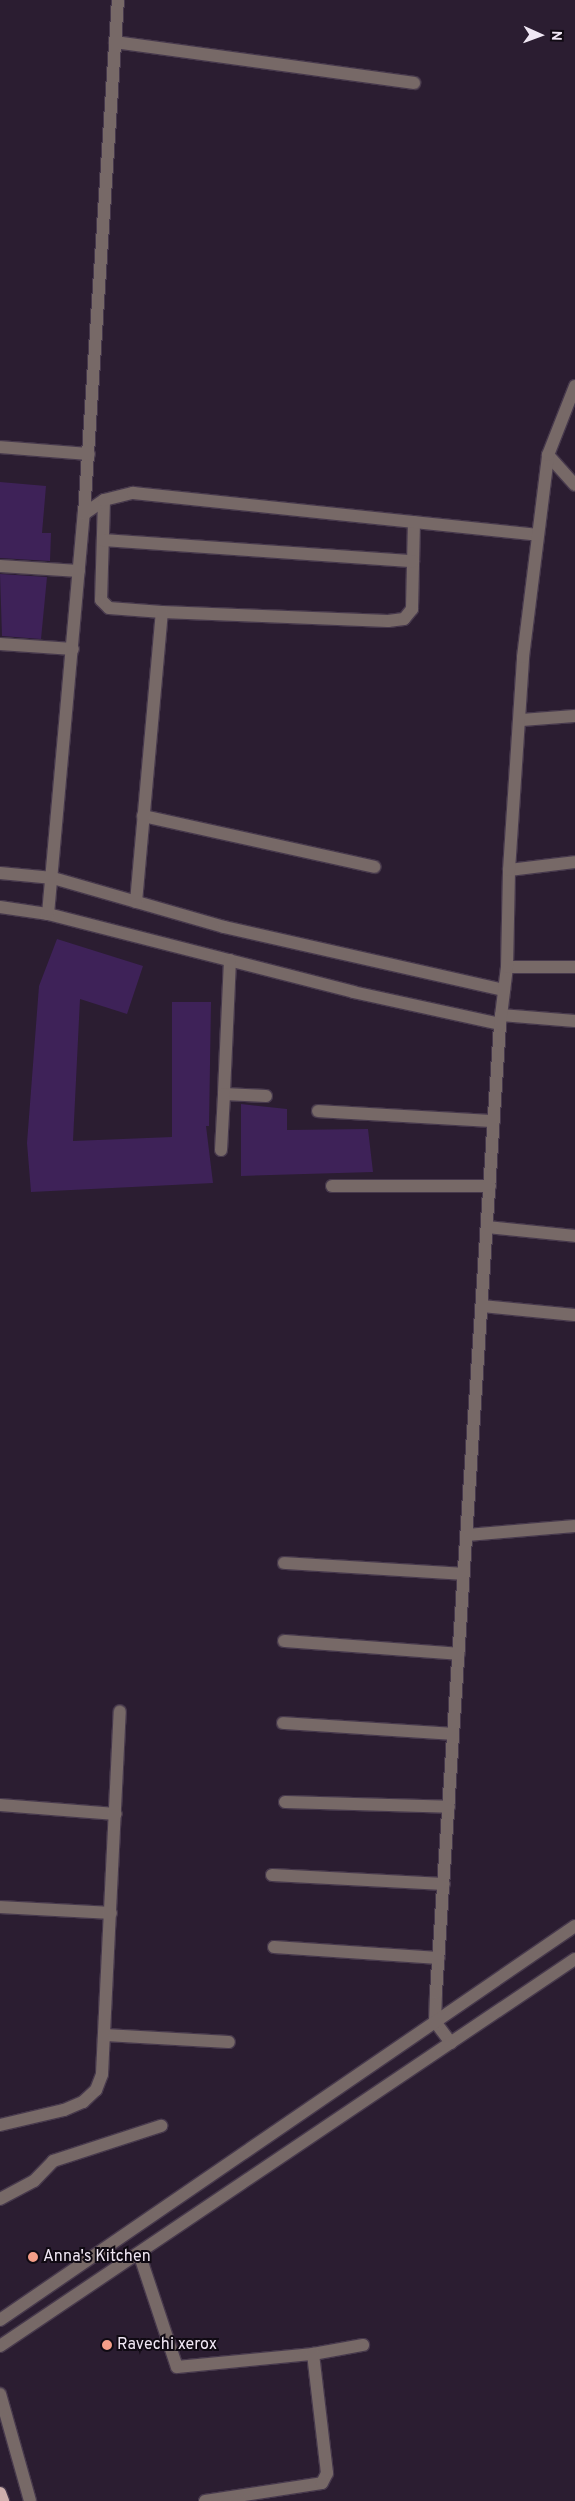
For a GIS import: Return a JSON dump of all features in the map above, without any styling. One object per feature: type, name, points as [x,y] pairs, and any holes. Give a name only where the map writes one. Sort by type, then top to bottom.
[{"type":"main road","points":[[0,2493],[3,2501]]},
{"type":"street","points":[[48,914],[53,878],[89,454],[118,0]]},
{"type":"street","points":[[115,42],[414,84]]},
{"type":"street","points":[[451,2043],[435,2022],[494,1121],[501,1020],[507,967],[510,870],[521,720],[523,657],[536,535],[548,455],[575,386]]},
{"type":"street","points":[[0,447],[89,454]]},
{"type":"street","points":[[548,455],[575,485]]},
{"type":"street","points":[[84,514],[104,500],[134,493],[536,535]]},
{"type":"street","points":[[104,500],[101,600],[109,608],[162,612],[388,621],[404,619],[412,609],[414,522]]},
{"type":"street","points":[[103,540],[413,561]]},
{"type":"street","points":[[0,566],[79,571]]},
{"type":"street","points":[[136,902],[162,612]]},
{"type":"street","points":[[0,644],[73,649]]},
{"type":"street","points":[[521,720],[575,716]]},
{"type":"street","points":[[143,816],[374,867]]},
{"type":"street","points":[[510,870],[575,862]]},
{"type":"street","points":[[0,873],[53,878],[224,928],[504,990]]},
{"type":"street","points":[[0,907],[48,914],[353,992],[501,1020],[575,1022]]},
{"type":"street","points":[[221,1150],[230,960]]},
{"type":"street","points":[[507,967],[575,967]]},
{"type":"street","points":[[224,1094],[266,1096]]},
{"type":"street","points":[[318,1112],[494,1121]]},
{"type":"street","points":[[332,1186],[490,1186]]},
{"type":"street","points":[[487,1227],[575,1236]]},
{"type":"street","points":[[482,1306],[575,1315]]},
{"type":"street","points":[[466,1535],[575,1526]]},
{"type":"street","points":[[284,1563],[464,1574]]},
{"type":"street","points":[[284,1641],[459,1654]]},
{"type":"street","points":[[0,2125],[64,2110],[83,2102],[96,2090],[102,2074],[120,1711]]},
{"type":"street","points":[[283,1723],[453,1734]]},
{"type":"street","points":[[284,1802],[448,1807]]},
{"type":"street","points":[[0,1806],[116,1814]]},
{"type":"street","points":[[272,1875],[444,1884]]},
{"type":"street","points":[[0,1907],[111,1913]]},
{"type":"street","points":[[0,2320],[575,1926]]},
{"type":"street","points":[[274,1947],[439,1958]]},
{"type":"street","points":[[0,2346],[575,1959]]},
{"type":"street","points":[[105,2035],[230,2042]]},
{"type":"street","points":[[0,2200],[34,2181],[53,2161],[161,2126]]},
{"type":"street","points":[[139,2252],[177,2367],[314,2354],[363,2345]]},
{"type":"street","points":[[205,2501],[322,2483],[327,2473],[314,2354]]},
{"type":"street","points":[[0,2394],[30,2501]]},
{"type":"building","points":[[0,482],[46,486],[42,533],[51,533],[50,561],[0,558]]},
{"type":"building","points":[[0,574],[47,577],[41,639],[2,636]]},
{"type":"building","points":[[57,939],[143,966],[127,1014],[80,999],[73,1141],[172,1137],[172,1002],[211,1002],[209,1126],[206,1126],[213,1183],[31,1192],[27,1143],[39,986]]},
{"type":"building","points":[[241,1104],[287,1109],[287,1130],[368,1129],[373,1172],[241,1176]]},
{"type":"place","name":"Anna's Kitchen","points":[[33,2257]]},
{"type":"place","name":"Ravechi xerox","points":[[107,2345]]}]
